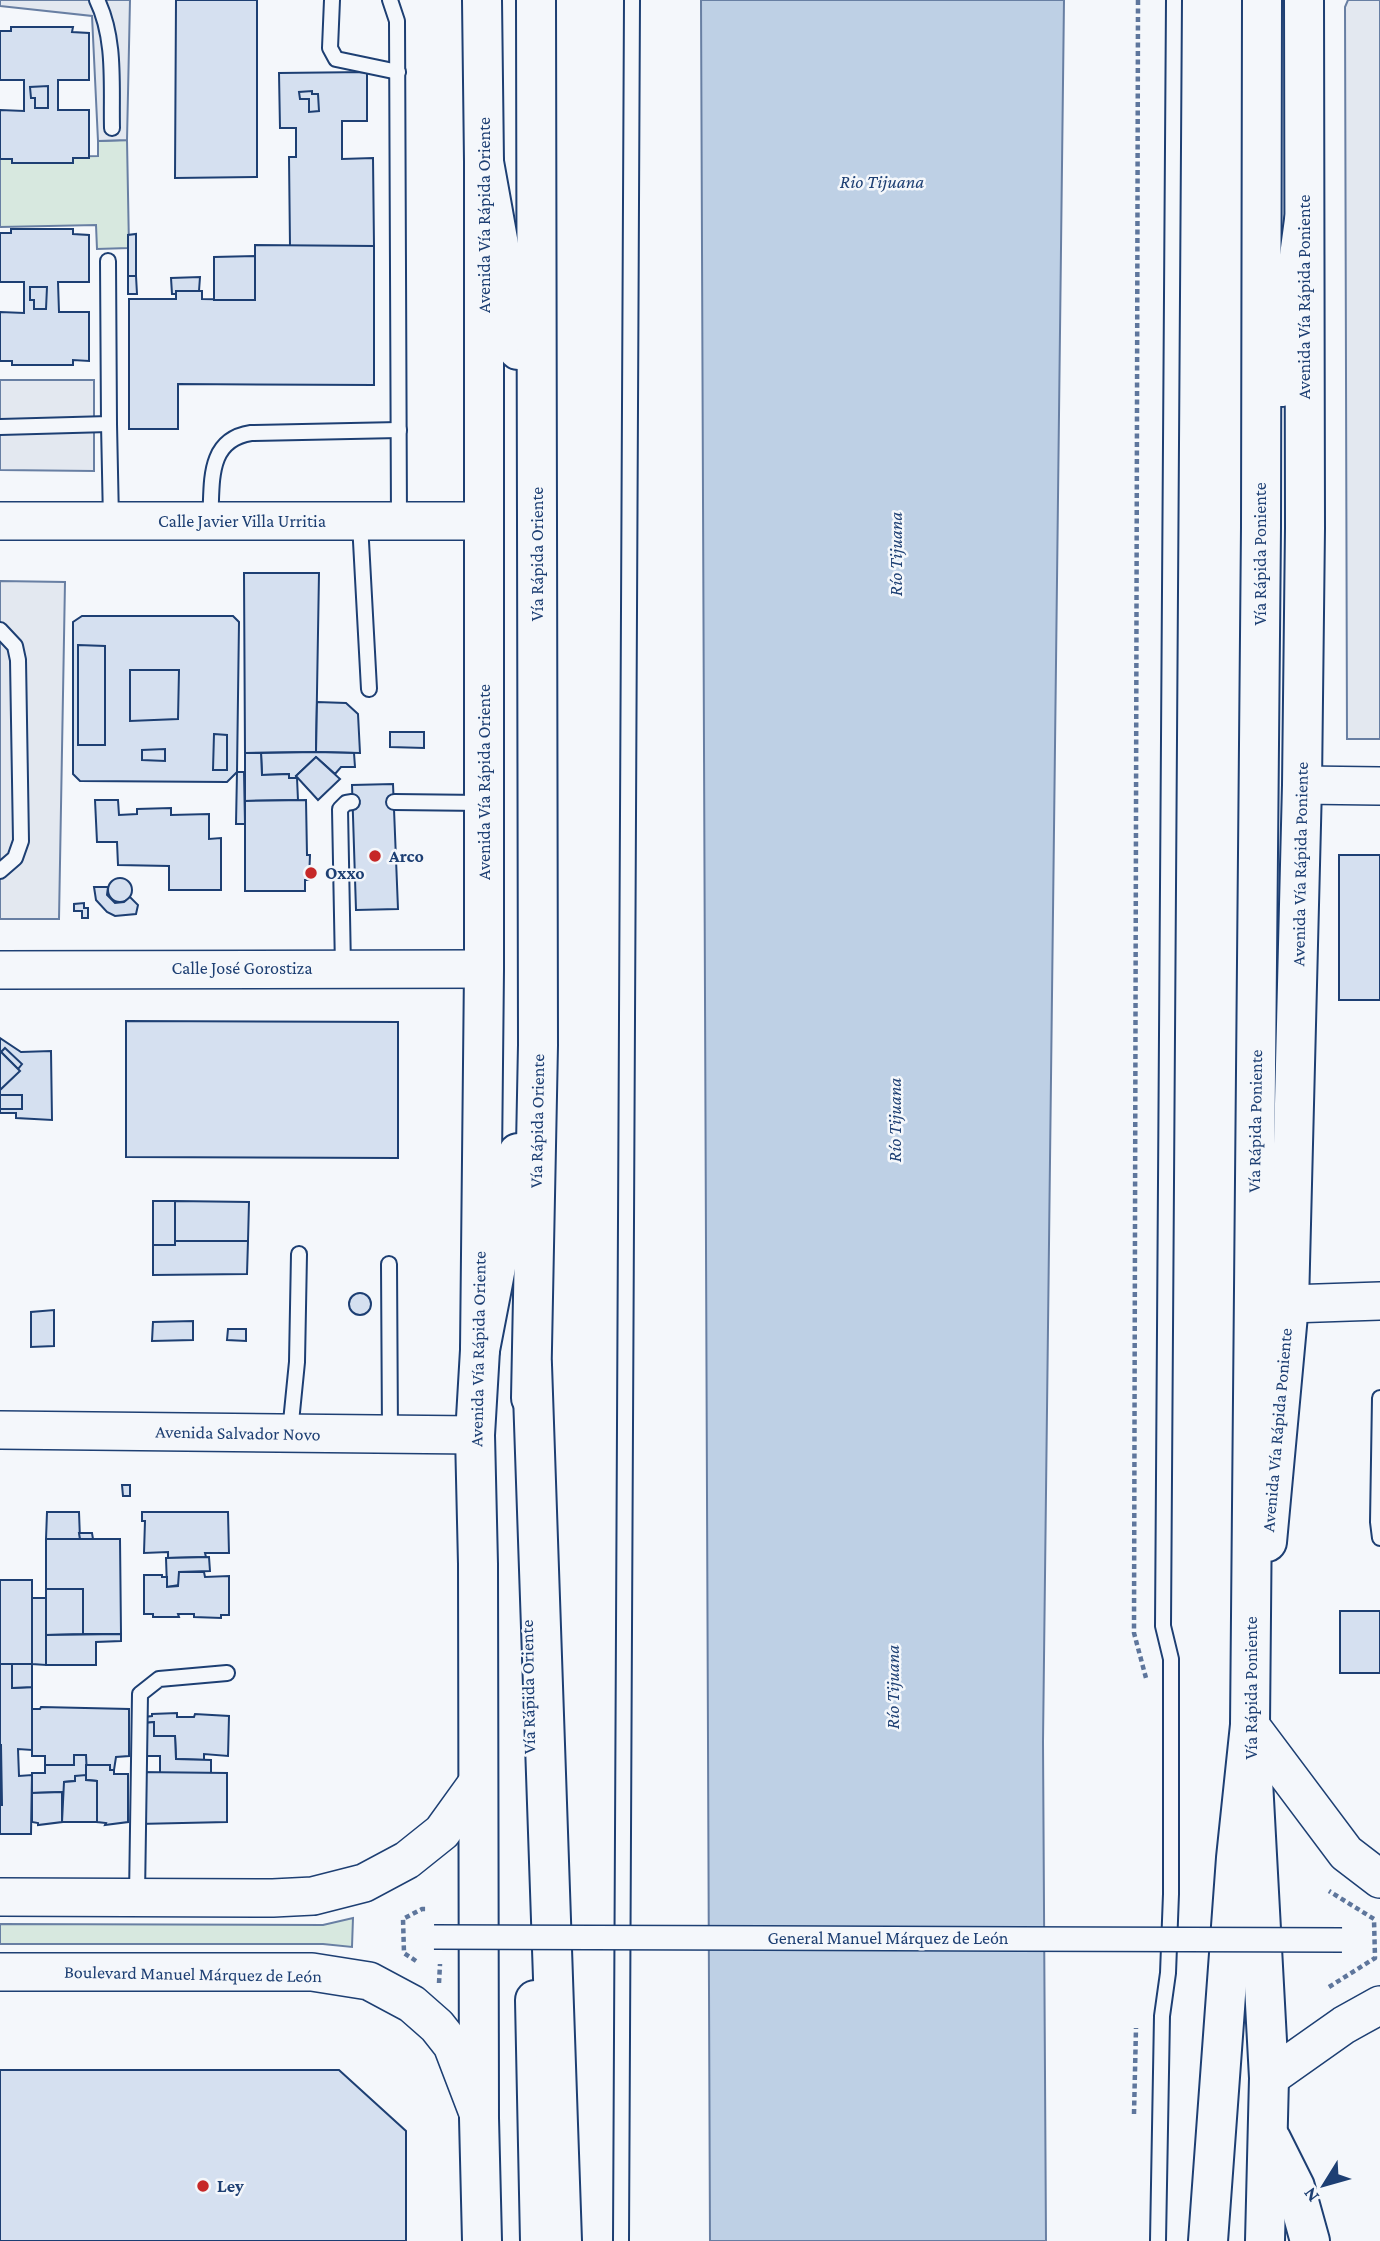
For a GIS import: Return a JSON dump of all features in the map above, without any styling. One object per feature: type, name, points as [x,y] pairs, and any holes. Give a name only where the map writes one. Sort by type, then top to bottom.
[{"type":"main road","name":"Avenida Vía Rápida Oriente","points":[[478,1782],[475,1435],[480,1350],[484,969],[482,0]]},
{"type":"main road","name":"Vía Rápida Oriente","points":[[536,0],[538,1045],[526,1567],[540,2241]]},
{"type":"main road","name":"Vía Rápida Poniente","points":[[1262,0],[1261,527],[1250,1725],[1269,2078],[1265,2241]]},
{"type":"main road","name":"Avenida Vía Rápida Poniente","points":[[1250,1725],[1289,1304],[1302,785],[1305,542],[1304,0]]},
{"type":"main road","points":[[484,162],[536,450]]},
{"type":"main road","points":[[1261,527],[1304,220]]},
{"type":"main road","points":[[480,1350],[538,1045]]},
{"type":"main road","points":[[532,1365],[562,2241]]},
{"type":"main road","points":[[1208,2241],[1236,1858],[1250,1725]]},
{"type":"main road","points":[[478,1782],[482,2241]]},
{"type":"main road","points":[[1269,2134],[1295,2187],[1310,2241]]},
{"type":"street","name":"Calle Javier Villa Urritia","points":[[0,522],[483,521]]},
{"type":"street","points":[[1302,785],[1380,786]]},
{"type":"street","name":"Calle José Gorostiza","points":[[0,970],[484,969]]},
{"type":"street","points":[[1289,1304],[1380,1301]]},
{"type":"street","name":"Avenida Salvador Novo","points":[[0,1430],[475,1435]]},
{"type":"street","points":[[1250,1725],[1346,1853],[1380,1879]]},
{"type":"street","points":[[0,1897],[313,1896],[365,1883],[407,1860],[442,1832],[478,1782]]},
{"type":"street","name":"General Manuel Márquez de León","points":[[434,1937],[1342,1940]]},
{"type":"street","name":"Boulevard Manuel Márquez de León","points":[[0,1972],[312,1972],[369,1981],[412,2004],[437,2026],[452,2045],[479,2118]]},
{"type":"street","points":[[1269,2078],[1344,2025],[1380,2005]]},
{"type":"lane","points":[[97,0],[105,16],[110,40],[112,128]]},
{"type":"lane","points":[[332,0],[332,55],[336,59],[398,72]]},
{"type":"lane","points":[[390,0],[397,21],[398,72],[399,521]]},
{"type":"lane","points":[[621,2241],[632,0]]},
{"type":"lane","points":[[1158,2241],[1162,2016],[1168,1973],[1171,1894],[1171,1659],[1163,1626],[1174,0]]},
{"type":"lane","points":[[108,261],[111,521]]},
{"type":"lane","points":[[0,427],[109,424]]},
{"type":"lane","points":[[210,521],[215,462],[230,439],[251,433],[399,429]]},
{"type":"lane","points":[[359,521],[369,689]]},
{"type":"lane","points":[[0,630],[15,646],[18,660],[20,841],[15,858],[0,871]]},
{"type":"lane","points":[[344,968],[341,809],[346,803],[352,802]]},
{"type":"lane","points":[[394,803],[484,803]]},
{"type":"lane","points":[[290,1434],[297,1362],[299,1254]]},
{"type":"lane","points":[[389,1264],[390,1434]]},
{"type":"lane","points":[[1380,1398],[1380,1538]]},
{"type":"lane","points":[[137,1896],[140,1694],[159,1679],[227,1674]]},
{"type":"path","points":[[1138,0],[1134,1633],[1147,1682]]},
{"type":"path","points":[[1329,1891],[1374,1919],[1375,1958],[1329,1987]]},
{"type":"path","points":[[1134,2118],[1134,2036],[1137,2022]]},
{"type":"shaded area","points":[[0,0],[130,0],[127,140],[98,141],[92,16],[0,6]]},
{"type":"shaded area","points":[[1348,0],[1380,0],[1380,739],[1347,739],[1345,7]]},
{"type":"shaded area","points":[[127,140],[129,248],[97,249],[96,225],[0,227],[0,158],[98,156],[98,141]]},
{"type":"shaded area","points":[[0,380],[94,380],[94,471],[0,470]]},
{"type":"shaded area","points":[[0,581],[65,582],[59,919],[0,919]]},
{"type":"shaded area","points":[[353,1918],[352,1947],[323,1944],[0,1944],[0,1924],[323,1925]]},
{"type":"water","name":"Rio Tijuana","points":[[701,0],[1064,0],[1043,1742],[1046,2241],[710,2241]]},
{"type":"building","points":[[176,0],[257,0],[257,177],[175,178]]},
{"type":"building","points":[[11,27],[73,27],[72,32],[89,33],[89,80],[58,80],[58,110],[89,110],[89,158],[73,158],[73,163],[12,163],[12,159],[0,159],[0,110],[24,111],[24,80],[0,80],[0,31],[11,31]]},
{"type":"building","points":[[367,72],[367,121],[342,121],[342,159],[373,158],[374,246],[290,246],[289,157],[296,157],[296,128],[280,128],[279,73]]},
{"type":"building","points":[[48,86],[48,108],[35,108],[35,98],[31,98],[30,87]]},
{"type":"building","points":[[312,91],[312,94],[318,94],[319,111],[309,112],[309,99],[300,99],[299,92]]},
{"type":"building","points":[[11,229],[73,229],[73,234],[89,235],[89,282],[58,282],[59,312],[89,312],[89,361],[73,360],[73,365],[12,365],[12,361],[0,361],[0,312],[24,313],[24,282],[0,282],[0,233],[11,233]]},
{"type":"building","points":[[136,234],[136,276],[128,276],[128,235]]},
{"type":"building","points":[[255,245],[374,246],[374,385],[178,384],[178,429],[129,429],[129,299],[176,299],[176,291],[202,291],[202,299],[255,300]]},
{"type":"building","points":[[255,256],[255,300],[214,300],[214,257]]},
{"type":"building","points":[[128,276],[136,276],[137,294],[128,294]]},
{"type":"building","points":[[200,277],[199,291],[176,291],[176,294],[172,294],[171,278]]},
{"type":"building","points":[[30,287],[47,287],[46,309],[34,309],[34,300],[30,300]]},
{"type":"building","points":[[244,573],[319,573],[316,752],[245,753]]},
{"type":"building","points":[[82,616],[233,616],[239,622],[237,772],[227,782],[80,781],[73,774],[73,622]]},
{"type":"building","points":[[78,645],[105,646],[105,745],[78,745]]},
{"type":"building","points":[[130,670],[179,670],[178,719],[130,721]]},
{"type":"building","points":[[317,702],[346,703],[358,714],[360,753],[316,752]]},
{"type":"building","points":[[390,732],[424,732],[424,748],[390,747]]},
{"type":"building","points":[[214,734],[227,735],[227,770],[213,770]]},
{"type":"building","points":[[165,749],[165,761],[142,760],[142,750]]},
{"type":"building","points":[[245,753],[261,753],[262,775],[289,774],[289,778],[297,778],[298,800],[245,801]]},
{"type":"building","points":[[261,753],[354,753],[355,767],[341,767],[335,774],[316,757],[297,778],[289,778],[289,774],[262,775]]},
{"type":"building","points":[[316,757],[340,779],[318,800],[296,776]]},
{"type":"building","points":[[237,772],[244,772],[245,824],[236,824]]},
{"type":"building","name":"Arco","points":[[393,784],[398,909],[356,910],[352,785]]},
{"type":"building","points":[[95,800],[118,800],[119,815],[137,814],[137,809],[171,808],[171,815],[209,814],[209,839],[221,838],[221,890],[169,890],[169,866],[118,865],[117,842],[97,842]]},
{"type":"building","points":[[306,800],[307,855],[310,855],[309,880],[305,880],[305,891],[245,891],[245,801]]},
{"type":"building","points":[[1339,855],[1380,855],[1380,1000],[1339,1000]]},
{"type":"building","points":[[115,878],[125,878],[132,885],[132,895],[125,902],[115,902],[108,895],[108,885]]},
{"type":"building","points":[[94,887],[108,887],[107,895],[115,903],[124,902],[130,897],[138,905],[136,914],[115,916],[107,912],[96,900]]},
{"type":"building","points":[[84,903],[84,908],[88,908],[88,918],[82,918],[82,911],[74,911],[74,904]]},
{"type":"building","points":[[126,1021],[398,1022],[398,1158],[126,1157]]},
{"type":"building","points":[[0,1038],[21,1052],[51,1051],[52,1120],[16,1118],[16,1113],[0,1113]]},
{"type":"building","points":[[5,1048],[22,1064],[18,1069],[1,1052]]},
{"type":"building","points":[[0,1053],[20,1071],[0,1090]]},
{"type":"building","points":[[0,1095],[22,1095],[22,1109],[0,1109]]},
{"type":"building","points":[[153,1201],[175,1201],[175,1245],[153,1245]]},
{"type":"building","points":[[175,1201],[249,1202],[248,1241],[175,1241]]},
{"type":"building","points":[[175,1241],[248,1241],[247,1274],[153,1275],[153,1245],[175,1245]]},
{"type":"building","points":[[360,1293],[368,1296],[371,1304],[368,1312],[360,1315],[352,1312],[349,1304],[352,1296]]},
{"type":"building","points":[[54,1310],[54,1346],[31,1347],[31,1312]]},
{"type":"building","points":[[193,1321],[193,1340],[152,1341],[153,1322]]},
{"type":"building","points":[[228,1329],[246,1329],[246,1341],[227,1340]]},
{"type":"building","points":[[122,1485],[130,1485],[130,1496],[123,1496]]},
{"type":"building","points":[[47,1512],[79,1512],[80,1539],[46,1539]]},
{"type":"building","points":[[142,1512],[228,1512],[229,1553],[205,1553],[206,1557],[168,1558],[168,1552],[144,1553],[145,1521],[142,1521]]},
{"type":"building","points":[[79,1533],[92,1533],[93,1539],[80,1539]]},
{"type":"building","points":[[46,1539],[120,1539],[121,1634],[83,1634],[83,1589],[46,1589]]},
{"type":"building","points":[[209,1557],[210,1571],[179,1572],[179,1585],[167,1587],[166,1558]]},
{"type":"building","points":[[179,1572],[204,1572],[205,1577],[229,1576],[229,1615],[221,1615],[221,1618],[194,1617],[194,1614],[153,1617],[153,1614],[144,1614],[144,1575],[167,1577],[167,1587],[178,1586]]},
{"type":"building","points":[[0,1580],[32,1580],[32,1664],[0,1664]]},
{"type":"building","points":[[46,1589],[83,1589],[83,1634],[46,1635]]},
{"type":"building","points":[[32,1598],[46,1598],[46,1665],[32,1664]]},
{"type":"building","points":[[1340,1611],[1380,1611],[1380,1673],[1340,1673]]},
{"type":"building","points":[[121,1634],[121,1641],[96,1642],[96,1665],[46,1665],[46,1635]]},
{"type":"building","points":[[0,1664],[12,1664],[12,1688],[32,1687],[32,1750],[18,1749],[19,1776],[32,1775],[31,1834],[0,1834]]},
{"type":"building","points":[[12,1664],[32,1664],[32,1687],[12,1688]]},
{"type":"building","points":[[32,1709],[129,1709],[129,1756],[116,1757],[114,1770],[110,1770],[110,1765],[86,1765],[86,1755],[74,1755],[74,1765],[45,1765],[45,1756],[32,1756]]},
{"type":"building","points":[[177,1713],[177,1717],[194,1717],[195,1714],[229,1716],[228,1756],[204,1754],[204,1760],[176,1759],[175,1736],[154,1736],[154,1722],[144,1723],[144,1717]]},
{"type":"building","points":[[154,1722],[154,1736],[175,1736],[176,1759],[211,1760],[211,1773],[160,1773],[160,1756],[143,1756],[144,1723]]},
{"type":"building","points":[[1,1745],[2,1805],[0,1805]]},
{"type":"building","points":[[74,1755],[86,1755],[87,1776],[75,1776],[75,1781],[64,1782],[64,1792],[32,1793],[32,1773],[45,1773],[45,1765],[74,1765]]},
{"type":"building","points":[[86,1765],[110,1765],[114,1774],[128,1774],[128,1822],[105,1825],[106,1823],[97,1822],[97,1781],[86,1780]]},
{"type":"building","points":[[139,1772],[227,1773],[227,1822],[138,1824]]},
{"type":"building","points":[[86,1775],[86,1780],[97,1781],[97,1822],[62,1822],[64,1782],[75,1781],[75,1776]]},
{"type":"building","points":[[62,1792],[62,1822],[38,1825],[32,1822],[32,1793]]},
{"type":"building","name":"Ley","points":[[0,2070],[339,2070],[406,2131],[406,2241],[0,2241]]},
{"type":"place","name":"Arco","points":[[375,856]]},
{"type":"place","name":"Oxxo","points":[[311,873]]},
{"type":"place","name":"Ley","points":[[203,2186]]},
{"type":"water label","name":"Río Tijuana","points":[[895,554]]},
{"type":"water label","name":"Río Tijuana","points":[[894,1120]]},
{"type":"water label","name":"Río Tijuana","points":[[892,1687]]}]
